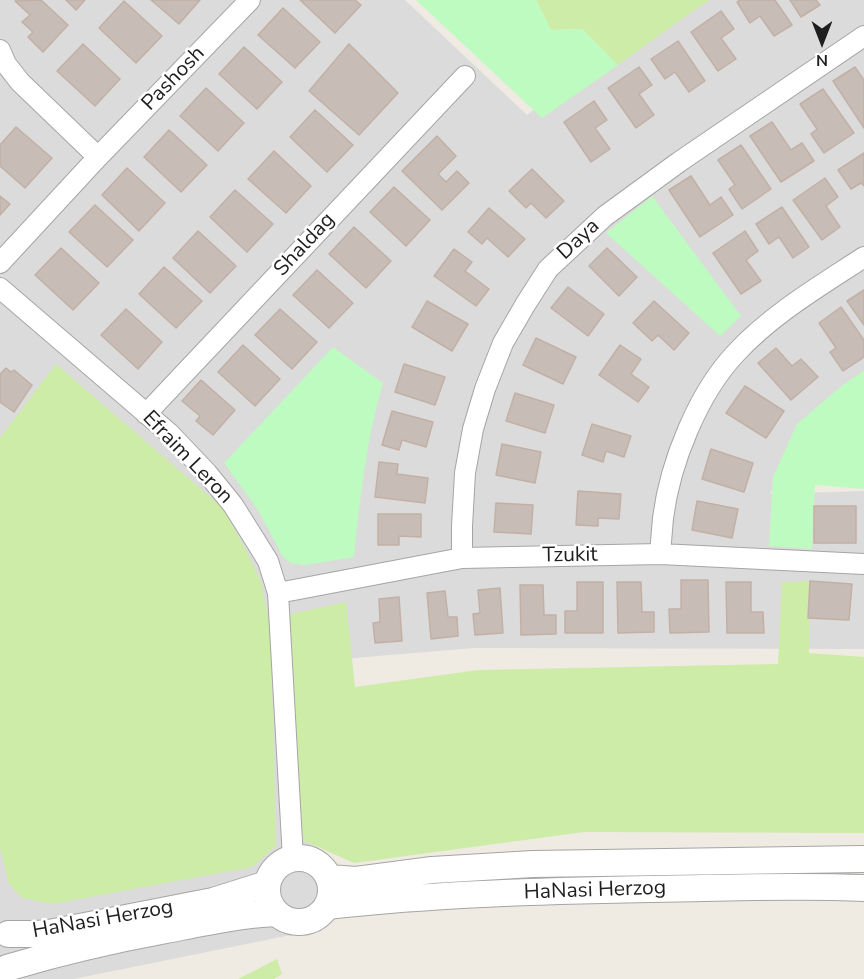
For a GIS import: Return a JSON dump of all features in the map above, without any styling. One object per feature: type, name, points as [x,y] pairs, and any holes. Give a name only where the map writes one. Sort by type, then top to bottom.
[{"type":"street","name":"Pashosh","points":[[0,263],[98,157],[250,0]]},
{"type":"street","name":"Daya","points":[[462,558],[465,473],[472,429],[503,343],[548,269],[605,216],[679,162],[864,36]]},
{"type":"street","points":[[0,50],[6,64],[20,82],[98,157]]},
{"type":"street","name":"Shaldag","points":[[146,414],[465,76]]},
{"type":"street","points":[[660,554],[664,516],[679,454],[696,410],[714,378],[736,352],[761,329],[795,303],[864,258]]},
{"type":"street","name":"Efraim Leron","points":[[0,288],[169,433],[207,473],[233,505],[268,561],[278,593],[293,859]]},
{"type":"street","name":"Tzukit","points":[[278,593],[462,558],[660,554],[864,564]]},
{"type":"street","points":[[299,858],[312,860],[322,867],[329,878],[332,890],[329,903],[322,914],[312,920],[299,923],[286,920],[276,914],[269,903],[266,890],[269,878],[276,867],[286,860],[299,858]]},
{"type":"street","name":"HaNasi Herzog","points":[[329,878],[356,880],[432,870],[532,864],[864,859]]},
{"type":"street","name":"HaNasi Herzog","points":[[4,929],[36,934],[49,933],[213,901],[267,884]]},
{"type":"street","name":"HaNasi Herzog","points":[[327,906],[397,898],[572,891],[821,886],[864,888]]},
{"type":"street","name":"HaNasi Herzog","points":[[4,972],[51,955],[122,939],[215,920],[276,914]]},
{"type":"street","points":[[4,929],[12,944],[12,955],[4,972]]},
{"type":"shaded area","points":[[0,0],[405,0],[527,115],[613,48],[684,0],[864,0],[864,379],[804,427],[770,494],[864,491],[864,649],[474,648],[295,663],[325,928],[74,979],[0,979]]},
{"type":"green space","points":[[416,0],[536,0],[551,30],[582,29],[618,65],[542,118]]},
{"type":"green space","points":[[536,0],[710,0],[618,65],[582,29],[551,30]]},
{"type":"green space","points":[[652,196],[741,316],[720,336],[606,233]]},
{"type":"green space","points":[[333,347],[383,383],[368,448],[354,557],[305,565],[291,563],[283,557],[258,510],[224,463]]},
{"type":"green space","points":[[56,364],[223,508],[261,582],[271,631],[276,846],[252,867],[52,904],[22,898],[9,884],[0,848],[0,438]]},
{"type":"green space","points":[[864,371],[864,489],[815,485],[812,549],[769,546],[773,477],[797,424],[844,384]]},
{"type":"green space","points":[[810,581],[809,653],[864,657],[864,833],[584,832],[354,863],[302,840],[290,614],[346,602],[355,687],[478,670],[778,664],[782,582]]},
{"type":"green space","points":[[277,959],[282,974],[274,979],[238,979]]},
{"type":"building","points":[[41,0],[68,25],[43,52],[28,37],[33,32],[22,22],[30,15],[15,1]]},
{"type":"building","points":[[66,0],[85,0],[76,10]]},
{"type":"building","points":[[151,0],[200,0],[179,24]]},
{"type":"building","points":[[300,0],[355,0],[361,5],[335,33]]},
{"type":"building","points":[[740,0],[775,0],[792,25],[774,36],[760,16],[750,23],[737,2]]},
{"type":"building","points":[[790,0],[816,0],[820,5],[801,17]]},
{"type":"building","points":[[124,1],[162,36],[136,63],[99,28]]},
{"type":"building","points":[[283,8],[320,42],[295,68],[258,35]]},
{"type":"building","points":[[721,11],[734,29],[721,38],[736,59],[718,71],[691,32]]},
{"type":"building","points":[[678,41],[705,81],[689,92],[675,72],[665,79],[651,59]]},
{"type":"building","points":[[83,44],[120,79],[95,106],[57,71]]},
{"type":"building","points":[[349,44],[398,93],[359,135],[309,91]]},
{"type":"building","points":[[244,47],[282,82],[257,109],[219,74]]},
{"type":"building","points":[[639,67],[652,85],[639,94],[654,115],[636,128],[608,88]]},
{"type":"building","points":[[855,67],[864,80],[864,128],[833,81]]},
{"type":"building","points":[[206,88],[244,123],[218,151],[180,116]]},
{"type":"building","points":[[823,89],[854,133],[824,153],[811,134],[817,129],[800,104]]},
{"type":"building","points":[[594,101],[607,120],[595,128],[610,149],[591,162],[564,122]]},
{"type":"building","points":[[315,110],[353,145],[327,172],[290,137]]},
{"type":"building","points":[[772,122],[791,150],[802,143],[814,161],[781,182],[750,136]]},
{"type":"building","points":[[16,127],[52,158],[25,188],[0,166],[0,145]]},
{"type":"building","points":[[169,130],[207,165],[181,192],[144,157]]},
{"type":"building","points":[[437,136],[456,156],[438,174],[446,182],[457,171],[469,183],[442,210],[402,171]]},
{"type":"building","points":[[741,145],[771,189],[742,209],[729,189],[735,185],[718,160]]},
{"type":"building","points":[[274,151],[311,186],[286,213],[248,179]]},
{"type":"building","points":[[864,153],[864,186],[861,183],[851,189],[838,170]]},
{"type":"building","points":[[127,168],[165,203],[139,231],[102,195]]},
{"type":"building","points":[[532,169],[564,201],[546,218],[531,203],[526,208],[509,191]]},
{"type":"building","points":[[691,176],[710,205],[721,197],[733,215],[700,237],[669,190]]},
{"type":"building","points":[[825,178],[838,197],[826,206],[840,227],[822,240],[793,200]]},
{"type":"building","points":[[394,187],[430,220],[406,246],[370,212]]},
{"type":"building","points":[[235,190],[273,224],[247,252],[210,217]]},
{"type":"building","points":[[0,196],[10,204],[0,215]]},
{"type":"building","points":[[95,205],[133,240],[107,267],[69,232]]},
{"type":"building","points":[[782,207],[809,247],[793,258],[779,237],[769,244],[756,224]]},
{"type":"building","points":[[489,208],[525,239],[508,257],[487,238],[482,244],[468,232]]},
{"type":"building","points":[[354,227],[391,261],[366,288],[329,254]]},
{"type":"building","points":[[198,231],[236,266],[210,293],[173,258]]},
{"type":"building","points":[[745,231],[758,251],[746,260],[761,281],[741,294],[713,253]]},
{"type":"building","points":[[61,248],[99,283],[73,310],[35,275]]},
{"type":"building","points":[[607,248],[637,277],[619,296],[589,266]]},
{"type":"building","points":[[454,249],[472,262],[465,271],[489,289],[476,306],[434,276]]},
{"type":"building","points":[[164,267],[202,301],[176,328],[139,294]]},
{"type":"building","points":[[317,270],[353,303],[329,328],[293,295]]},
{"type":"building","points":[[568,287],[604,314],[588,336],[551,308]]},
{"type":"building","points":[[864,290],[864,325],[847,301]]},
{"type":"building","points":[[427,301],[468,324],[452,351],[412,327]]},
{"type":"building","points":[[654,301],[689,333],[674,350],[658,335],[652,341],[633,323]]},
{"type":"building","points":[[841,307],[864,340],[864,357],[843,371],[830,352],[836,348],[819,323]]},
{"type":"building","points":[[126,309],[162,342],[138,369],[101,335]]},
{"type":"building","points":[[280,309],[317,342],[292,369],[255,335]]},
{"type":"building","points":[[536,338],[576,357],[563,384],[523,365]]},
{"type":"building","points":[[243,345],[280,379],[255,406],[218,372]]},
{"type":"building","points":[[620,345],[641,359],[631,374],[649,387],[638,402],[599,375]]},
{"type":"building","points":[[776,348],[792,366],[801,359],[818,377],[791,400],[758,363]]},
{"type":"building","points":[[404,364],[445,377],[435,405],[395,392]]},
{"type":"building","points":[[6,368],[11,372],[14,370],[32,385],[14,412],[0,402],[0,374]]},
{"type":"building","points":[[201,380],[235,410],[213,435],[196,421],[200,416],[182,401]]},
{"type":"building","points":[[745,386],[784,411],[766,438],[726,413]]},
{"type":"building","points":[[515,393],[554,405],[545,433],[506,421]]},
{"type":"building","points":[[392,411],[433,422],[426,447],[402,440],[399,450],[382,445]]},
{"type":"building","points":[[592,424],[631,436],[624,457],[606,451],[603,462],[582,455]]},
{"type":"building","points":[[502,444],[541,452],[535,483],[496,475]]},
{"type":"building","points":[[711,449],[753,463],[744,492],[702,479]]},
{"type":"building","points":[[379,462],[398,464],[397,474],[428,478],[425,503],[375,497]]},
{"type":"building","points":[[578,491],[621,494],[619,519],[598,518],[598,526],[576,525]]},
{"type":"building","points":[[697,501],[738,509],[732,538],[692,530]]},
{"type":"building","points":[[496,503],[533,505],[531,534],[494,532]]},
{"type":"building","points":[[814,506],[856,506],[856,543],[814,543]]},
{"type":"building","points":[[378,514],[421,514],[421,537],[399,536],[399,545],[378,545]]},
{"type":"building","points":[[681,580],[708,580],[709,632],[670,633],[669,609],[681,609]]},
{"type":"building","points":[[810,581],[852,584],[849,620],[808,618]]},
{"type":"building","points":[[577,582],[603,582],[603,633],[565,633],[565,611],[577,611]]},
{"type":"building","points":[[617,582],[641,582],[642,612],[654,612],[654,632],[618,633]]},
{"type":"building","points":[[726,582],[751,582],[751,612],[763,612],[764,633],[727,633]]},
{"type":"building","points":[[520,585],[543,585],[544,615],[556,615],[556,634],[521,635]]},
{"type":"building","points":[[500,588],[503,633],[475,635],[473,614],[480,613],[478,590]]},
{"type":"building","points":[[445,591],[448,617],[457,617],[458,636],[431,639],[427,593]]},
{"type":"building","points":[[399,597],[402,641],[375,643],[373,623],[380,622],[379,599]]}]
